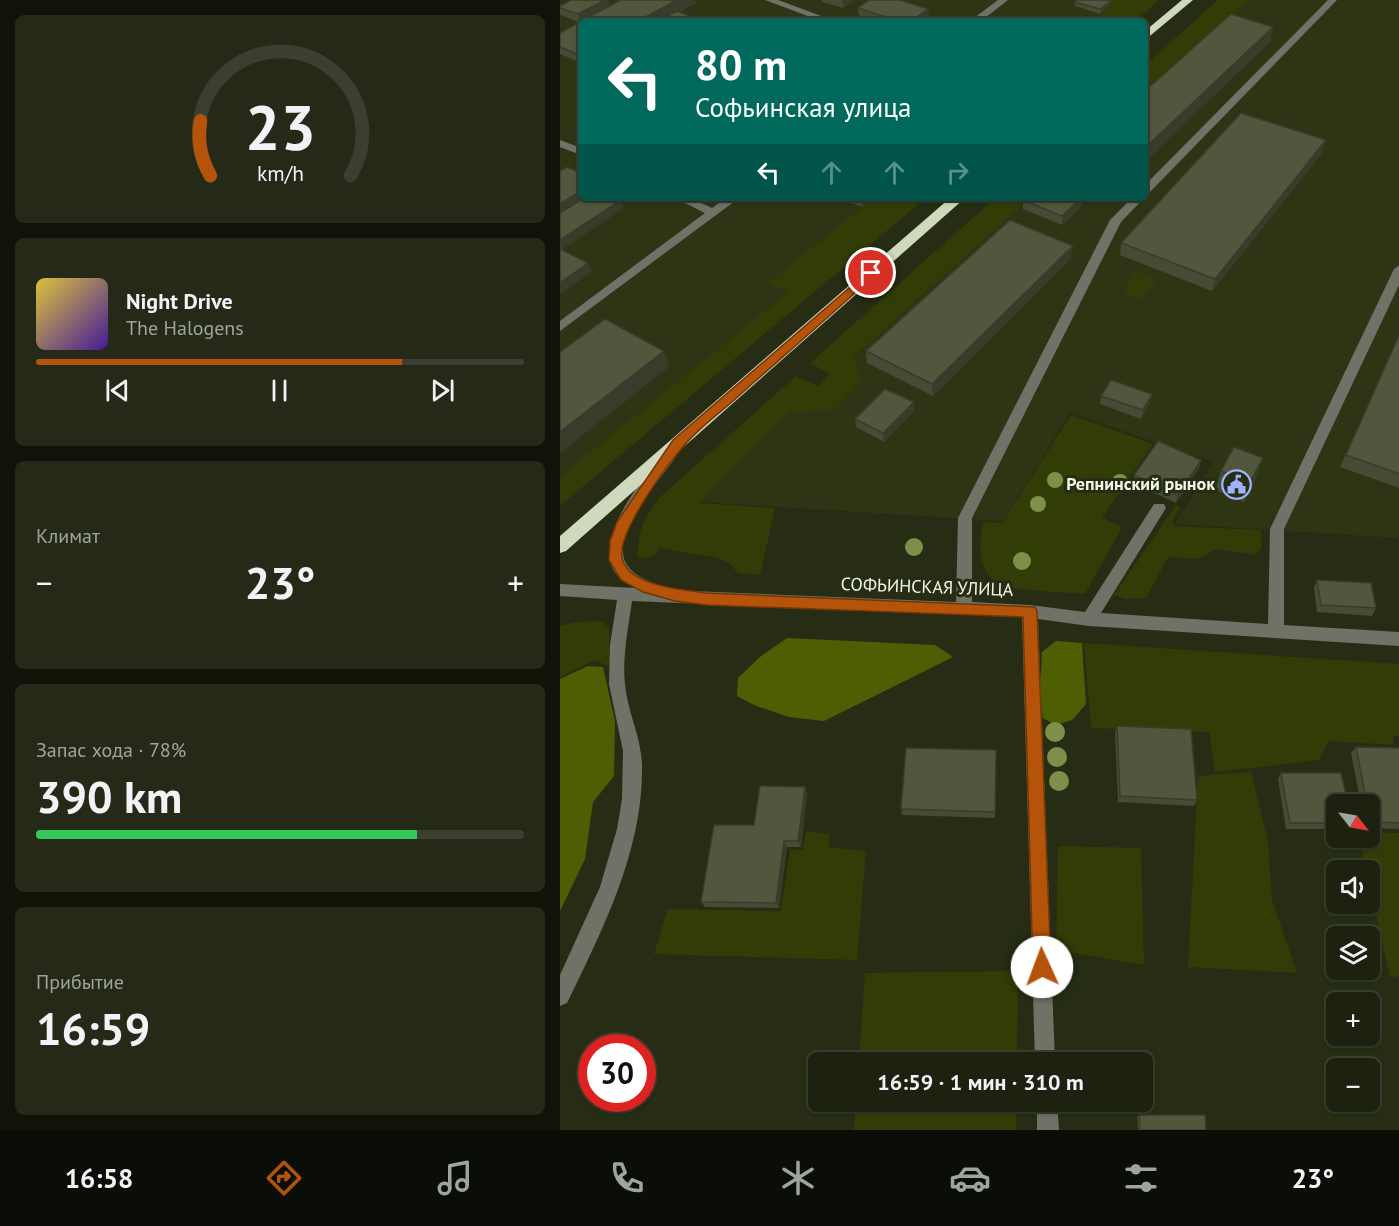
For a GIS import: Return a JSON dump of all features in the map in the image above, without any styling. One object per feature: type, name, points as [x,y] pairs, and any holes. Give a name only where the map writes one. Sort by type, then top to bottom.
[{"type":"highway","points":[[1148,34],[1188,0]]},
{"type":"highway","points":[[560,546],[955,201]]},
{"type":"street","points":[[769,0],[821,18]]},
{"type":"street","points":[[979,18],[1004,0]]},
{"type":"street","points":[[1148,188],[1333,0]]},
{"type":"street","points":[[560,143],[578,151]]},
{"type":"street","points":[[687,201],[713,213]]},
{"type":"street","points":[[560,327],[729,201]]},
{"type":"street","points":[[964,608],[965,518],[1116,220],[1135,201]]},
{"type":"street","points":[[1276,630],[1277,529],[1400,269]]},
{"type":"street","points":[[678,444],[624,522],[616,541],[615,560],[626,576],[643,586],[675,595],[706,599]]},
{"type":"street","points":[[1089,619],[1159,508]]},
{"type":"street","name":"СОФЬИНСКАЯ УЛИЦА","points":[[560,590],[706,599],[1030,611],[1089,619],[1400,639]]},
{"type":"street","points":[[560,996],[608,886],[628,822],[633,771],[629,729],[618,693],[618,637],[625,595]]},
{"type":"street","points":[[1030,611],[1045,1052]]},
{"type":"street","points":[[1047,1112],[1048,1130]]},
{"type":"shaded area","points":[[560,0],[1155,0],[1134,18],[578,18],[578,201],[915,201],[560,499]]},
{"type":"shaded area","points":[[1100,0],[1159,0],[1138,18],[1098,18],[1112,4]]},
{"type":"shaded area","points":[[1218,0],[1248,0],[1148,90],[1148,62]]},
{"type":"shaded area","name":"Репнинский рынок","points":[[1248,0],[1399,0],[1399,538],[1175,524],[1214,462],[1070,413],[1003,521],[701,502],[790,412],[835,408],[854,357],[1026,201],[1148,201],[1148,90]]},
{"type":"shaded area","points":[[870,201],[922,201],[560,506],[560,477],[786,294],[785,290],[767,283]]},
{"type":"shaded area","points":[[992,201],[1027,201],[854,357],[860,383],[835,409],[790,412],[699,503],[775,508],[760,575],[738,573],[729,563],[717,558],[660,548],[654,555],[642,559],[637,555],[640,532],[645,519],[659,498],[796,376],[818,386],[830,374],[810,363]]},
{"type":"shaded area","points":[[1136,271],[1157,280],[1139,300],[1123,293]]},
{"type":"shaded area","points":[[1071,415],[1153,444],[1102,518],[1120,526],[1120,531],[1085,594],[1034,591],[1005,586],[989,576],[982,560],[980,550],[984,522],[1002,523]]},
{"type":"shaded area","points":[[1176,505],[1181,507],[1172,521],[1175,526],[1261,530],[1261,549],[1255,555],[1216,549],[1198,559],[1168,557],[1146,598],[1126,599],[1114,595]]},
{"type":"shaded area","points":[[601,621],[609,628],[610,667],[595,660],[560,677],[560,626],[577,622]]},
{"type":"shaded area","points":[[1084,643],[1399,664],[1399,736],[1393,736],[1394,745],[1329,741],[1319,760],[1215,772],[1209,732],[1091,728]]},
{"type":"shaded area","points":[[1251,772],[1268,842],[1272,900],[1297,973],[1188,967],[1198,776]]},
{"type":"shaded area","points":[[806,831],[829,834],[829,847],[866,851],[857,960],[654,954],[668,909],[781,911],[790,850],[803,850]]},
{"type":"shaded area","points":[[1380,832],[1399,833],[1399,977],[1390,976],[1376,914],[1380,914],[1380,860],[1364,860],[1361,848],[1380,848]]},
{"type":"shaded area","points":[[1058,846],[1141,848],[1144,965],[1056,950]]},
{"type":"shaded area","points":[[1018,971],[1017,1052],[860,1052],[865,973]]},
{"type":"shaded area","points":[[855,1112],[1016,1112],[1016,1130],[854,1130]]},
{"type":"green space","points":[[787,638],[935,645],[953,657],[824,721],[789,717],[754,705],[737,696],[738,678],[760,657]]},
{"type":"green space","points":[[1056,641],[1082,643],[1086,704],[1072,720],[1056,725],[1043,718],[1040,692],[1042,652]]},
{"type":"green space","points":[[588,666],[603,667],[615,721],[614,776],[593,802],[585,859],[560,911],[560,679]]},
{"type":"building","points":[[571,0],[605,0],[578,14],[560,8]]},
{"type":"building","points":[[621,0],[677,0],[644,18],[595,18],[590,16]]},
{"type":"building","points":[[869,0],[900,0],[928,9],[915,18],[889,18],[858,8]]},
{"type":"building","points":[[1077,0],[1111,1],[1100,9],[1075,2]]},
{"type":"building","points":[[677,11],[695,18],[664,18]]},
{"type":"building","points":[[1231,14],[1273,27],[1148,145],[1148,88]]},
{"type":"building","points":[[578,25],[578,55],[560,47],[560,33]]},
{"type":"building","points":[[1241,113],[1326,140],[1215,279],[1121,243]]},
{"type":"building","points":[[567,167],[578,172],[578,193],[560,204],[560,171]]},
{"type":"building","points":[[579,201],[619,201],[560,240],[560,213]]},
{"type":"building","points":[[1025,201],[1078,201],[1062,216]]},
{"type":"building","points":[[1010,220],[1073,246],[932,384],[866,351]]},
{"type":"building","points":[[560,249],[588,263],[560,283]]},
{"type":"building","points":[[605,319],[664,351],[560,432],[560,352]]},
{"type":"building","points":[[1400,333],[1400,474],[1346,455]]},
{"type":"building","points":[[1111,380],[1152,394],[1143,410],[1101,396]]},
{"type":"building","points":[[885,389],[914,402],[883,433],[855,419]]},
{"type":"building","points":[[1158,441],[1201,460],[1178,495],[1134,475]]},
{"type":"building","points":[[1234,447],[1263,458],[1250,482],[1221,471]]},
{"type":"building","points":[[1317,580],[1371,583],[1376,608],[1321,605]]},
{"type":"building","points":[[1117,726],[1191,729],[1197,800],[1120,796]]},
{"type":"building","points":[[1356,747],[1400,748],[1400,823],[1380,822],[1380,794],[1365,794]]},
{"type":"building","points":[[906,748],[996,750],[995,812],[901,809]]},
{"type":"building","points":[[1281,773],[1341,773],[1346,794],[1326,794],[1326,823],[1290,823]]},
{"type":"building","points":[[760,786],[805,787],[798,841],[784,841],[776,903],[701,902],[714,825],[754,825]]},
{"type":"building","points":[[1139,1115],[1205,1115],[1206,1130],[1140,1130]]},
{"type":"place","name":"Репнинский рынок","points":[[1236,484]]},
{"type":"route","points":[[871,273],[678,444],[624,522],[616,541],[615,560],[626,576],[650,589],[706,599],[1030,611],[1042,967]]}]
